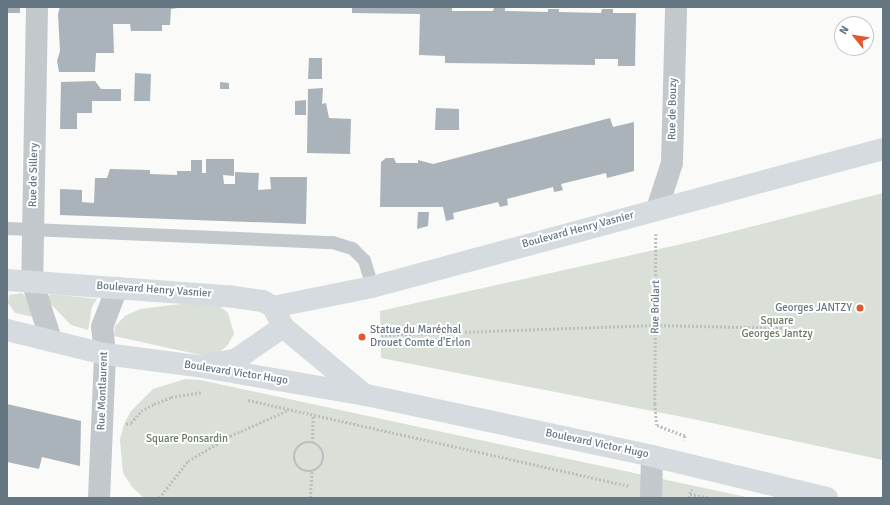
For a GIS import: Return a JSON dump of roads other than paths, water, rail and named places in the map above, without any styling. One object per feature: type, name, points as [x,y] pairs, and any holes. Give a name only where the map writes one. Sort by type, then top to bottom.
[{"type":"main road","name":"Boulevard Henry Vasnier","points":[[7,280],[227,296],[263,301],[273,307],[372,287],[883,149]]},
{"type":"main road","points":[[197,366],[235,360],[284,327],[273,307]]},
{"type":"main road","name":"Boulevard Victor Hugo","points":[[284,327],[366,395]]},
{"type":"main road","name":"Boulevard Victor Hugo","points":[[7,330],[105,354],[197,366],[366,395],[652,456],[827,498]]},
{"type":"street","name":"Rue de Sillery","points":[[37,7],[32,281],[51,340]]},
{"type":"street","name":"Rue de Bouzy","points":[[657,209],[672,163],[676,7]]},
{"type":"street","name":"Rue Montlaurent","points":[[99,498],[105,354],[102,327],[117,288]]},
{"type":"street","points":[[642,493],[652,456]]},
{"type":"lane","points":[[7,228],[332,242],[352,248],[364,260],[372,287]]},
{"type":"place","name":"Georges JANTZY","points":[[860,308]]},
{"type":"place","name":"Statue du Maréchal Drouet Comte d'Erlon","points":[[362,337]]},
{"type":"park label","name":"Square Georges Jantzy","points":[[777,328]]},
{"type":"park label","name":"Square Ponsardin","points":[[187,439]]}]
